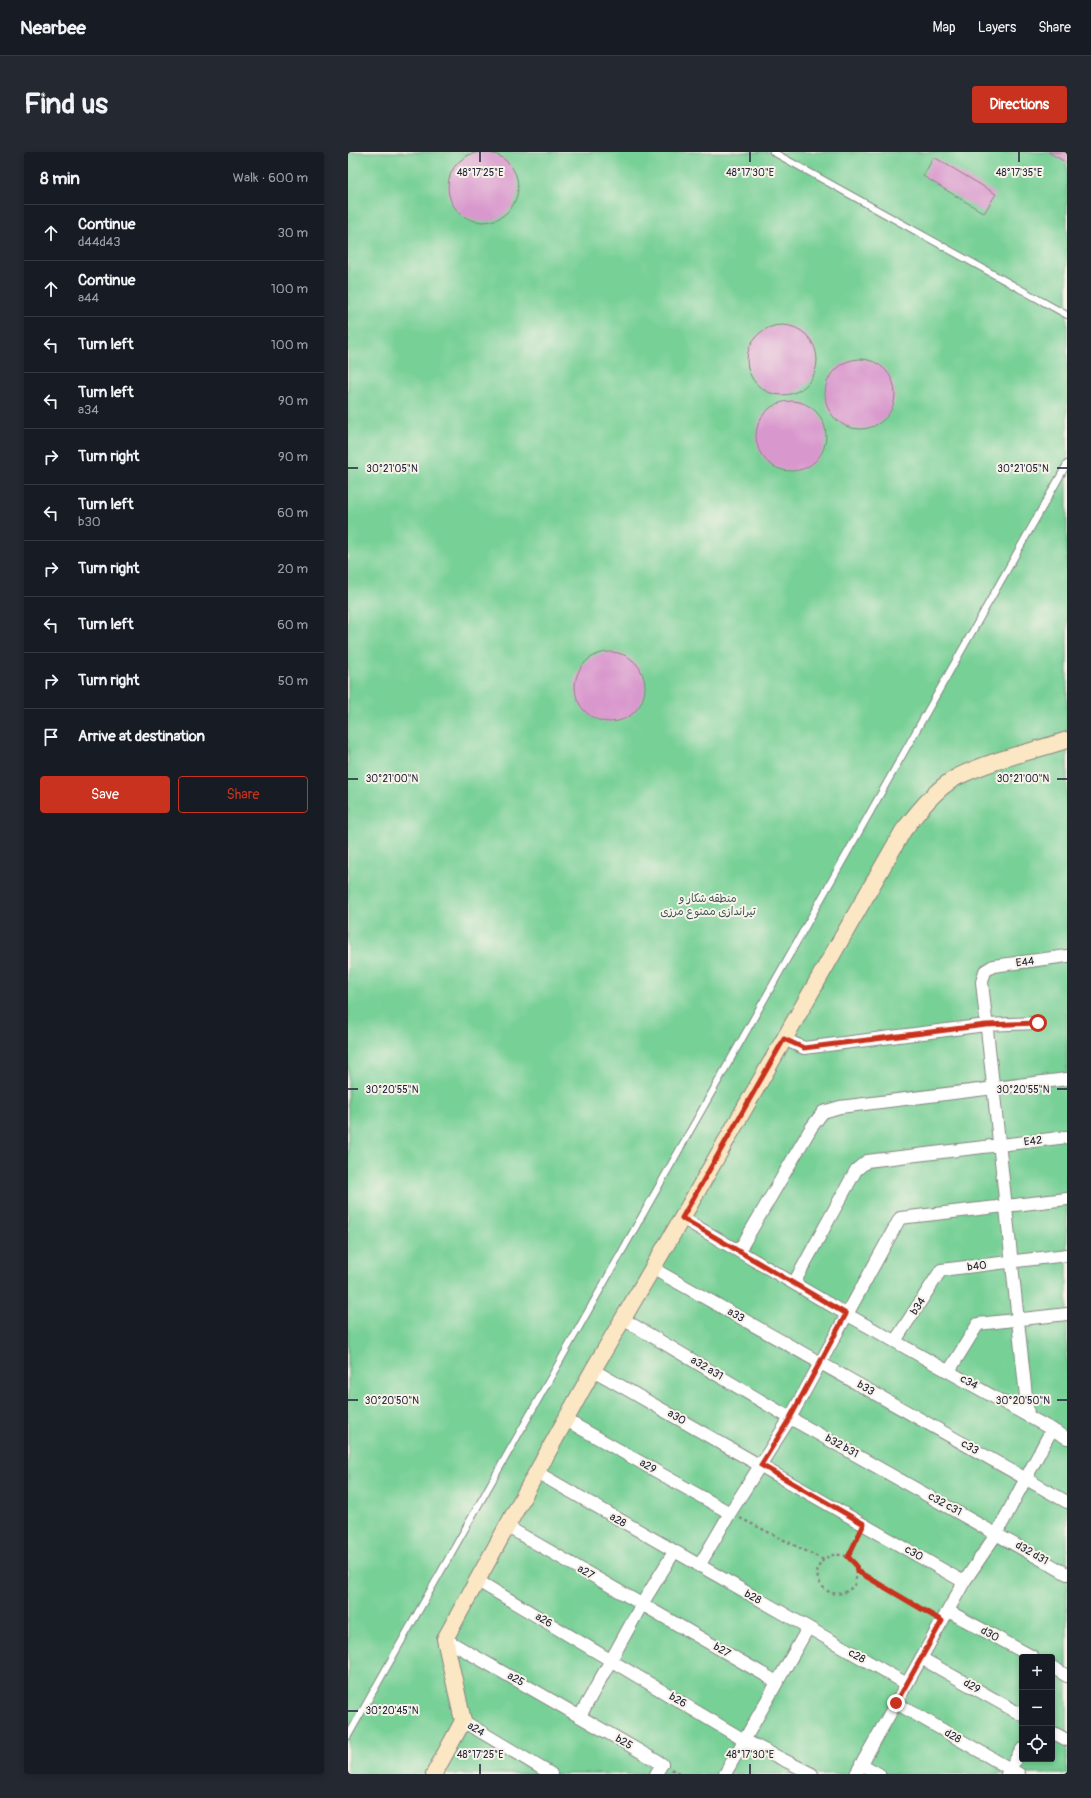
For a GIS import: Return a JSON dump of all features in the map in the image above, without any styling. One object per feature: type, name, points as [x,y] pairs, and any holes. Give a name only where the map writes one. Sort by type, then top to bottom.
[{"type":"main road","points":[[434,1774],[463,1721],[445,1639],[478,1581],[506,1526],[538,1473],[593,1370],[682,1218],[903,831],[926,802],[956,778],[1002,760],[1067,740]]},
{"type":"street","name":"E44","points":[[986,1025],[982,982],[985,971],[993,966],[1067,956]]},
{"type":"street","points":[[784,1039],[804,1048],[986,1025],[1038,1023]]},
{"type":"street","points":[[986,1025],[1028,1415]]},
{"type":"street","points":[[739,1251],[811,1128],[823,1112],[840,1107],[1067,1079]]},
{"type":"street","name":"E42","points":[[794,1283],[856,1170],[867,1161],[1067,1137]]},
{"type":"street","points":[[699,1566],[730,1513],[790,1418],[819,1362],[900,1218],[1067,1199]]},
{"type":"street","points":[[682,1218],[846,1314],[949,1372],[978,1324],[1067,1314]]},
{"type":"street","name":"b40","points":[[941,1270],[1067,1256]]},
{"type":"street","name":"a33","points":[[652,1268],[819,1362]]},
{"type":"street","name":"b34","points":[[895,1341],[941,1270]]},
{"type":"street","name":"a32 a31","points":[[623,1319],[790,1418]]},
{"type":"street","name":"b33","points":[[819,1362],[913,1415]]},
{"type":"street","name":"a30","points":[[593,1370],[864,1524]]},
{"type":"street","name":"c34","points":[[949,1372],[1067,1438]]},
{"type":"street","name":"c33","points":[[913,1415],[1067,1502]]},
{"type":"street","name":"b32 b31","points":[[790,1418],[894,1475]]},
{"type":"street","name":"a29","points":[[566,1420],[730,1513]]},
{"type":"street","points":[[879,1774],[858,1769],[964,1582],[996,1533],[1052,1429],[1067,1427]]},
{"type":"street","name":"a28","points":[[538,1473],[699,1566]]},
{"type":"street","name":"c32 c31","points":[[894,1475],[996,1533]]},
{"type":"street","name":"c30","points":[[864,1524],[964,1582]]},
{"type":"street","name":"a27","points":[[506,1526],[666,1618]]},
{"type":"street","name":"d32 d31","points":[[996,1533],[1067,1574]]},
{"type":"street","points":[[583,1718],[611,1660],[642,1604],[674,1552]]},
{"type":"street","name":"b28","points":[[699,1566],[808,1628]]},
{"type":"street","name":"a26","points":[[478,1581],[611,1660]]},
{"type":"street","name":"d30","points":[[945,1616],[1027,1654]]},
{"type":"street","name":"b27","points":[[666,1618],[777,1682]]},
{"type":"street","points":[[725,1774],[808,1628]]},
{"type":"street","name":"c28","points":[[808,1628],[907,1684]]},
{"type":"street","name":"a25","points":[[445,1639],[583,1718]]},
{"type":"street","name":"d29","points":[[921,1658],[1019,1712]]},
{"type":"street","name":"b26","points":[[611,1660],[744,1740],[812,1774]]},
{"type":"street","name":"d28","points":[[896,1703],[1012,1772]]},
{"type":"street","name":"b25","points":[[583,1718],[659,1769]]},
{"type":"street","name":"a24","points":[[463,1721],[551,1774]]},
{"type":"street","points":[[1055,1734],[1067,1740]]},
{"type":"street","points":[[1012,1772],[1019,1755]]},
{"type":"lane","points":[[773,152],[1067,316]]},
{"type":"lane","points":[[348,1736],[1067,464]]},
{"type":"path","points":[[730,1513],[824,1560]]},
{"type":"path","points":[[848,1557],[864,1524]]},
{"type":"path","points":[[838,1554],[848,1557],[856,1565],[858,1578],[851,1590],[845,1593],[831,1593],[825,1590],[818,1579],[818,1572],[824,1560],[838,1554]]},
{"type":"path","points":[[857,1571],[945,1616]]},
{"type":"green space","name":"منطقه شکار و تیراندازی ممنوع مرزی","points":[[348,152],[1067,152],[1067,1774],[348,1774]]},
{"type":"building","points":[[483,152],[496,155],[508,162],[515,174],[518,187],[515,200],[508,212],[496,219],[483,222],[470,219],[458,212],[451,200],[448,187],[451,174],[458,162],[470,155]]},
{"type":"building","points":[[1048,152],[1067,152],[1067,163]]},
{"type":"building","points":[[934,157],[996,194],[984,213],[923,176]]},
{"type":"building","points":[[782,325],[795,328],[807,335],[814,347],[817,360],[814,373],[807,385],[795,392],[782,395],[769,392],[757,385],[750,373],[747,360],[750,347],[757,335],[769,328]]},
{"type":"building","points":[[860,359],[873,362],[885,369],[892,381],[895,394],[892,407],[885,419],[873,426],[860,429],[847,426],[835,419],[828,407],[825,394],[828,381],[835,369],[847,362]]},
{"type":"building","points":[[791,401],[804,404],[816,411],[823,423],[826,436],[823,449],[816,461],[804,468],[791,471],[778,468],[766,461],[759,449],[756,436],[759,423],[766,411],[778,404]]},
{"type":"building","points":[[610,652],[623,655],[635,662],[642,674],[645,687],[642,700],[635,712],[623,719],[610,722],[597,719],[585,712],[578,700],[575,687],[578,674],[585,662],[597,655]]},
{"type":"route","points":[[896,1703],[942,1621],[857,1571],[856,1565],[848,1557],[864,1524],[761,1465],[790,1418],[846,1314],[682,1218],[784,1039],[804,1048],[986,1025],[1038,1023]]}]
